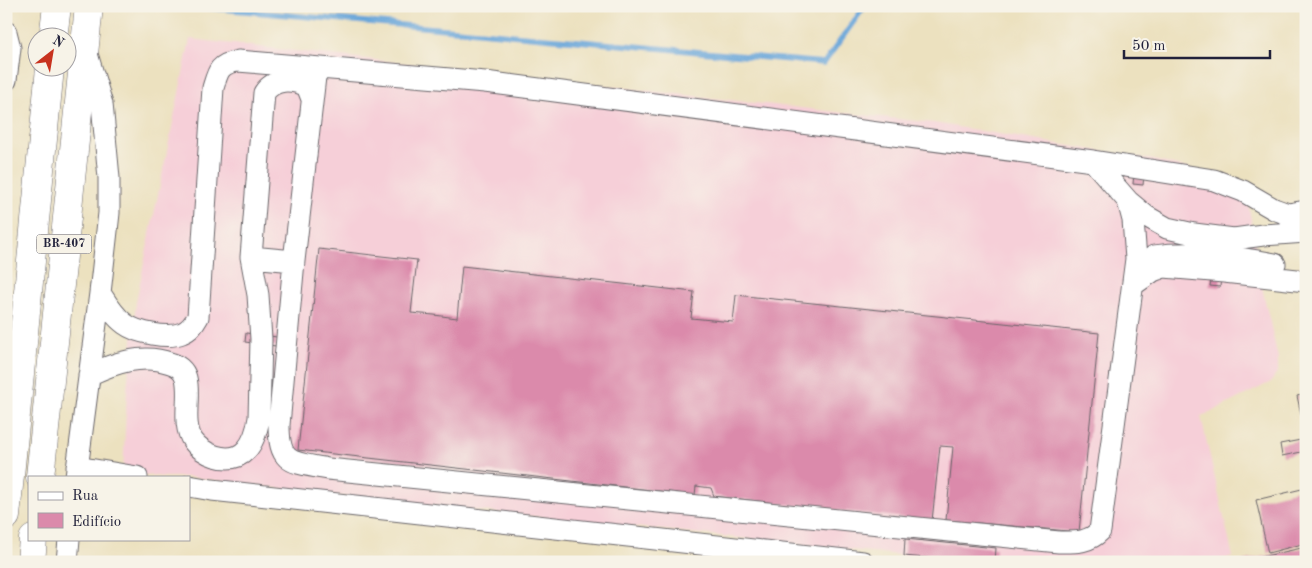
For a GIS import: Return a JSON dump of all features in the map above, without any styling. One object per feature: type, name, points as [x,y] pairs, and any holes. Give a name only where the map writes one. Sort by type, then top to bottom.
[{"type":"highway","points":[[54,28],[56,7]]},
{"type":"highway","name":"BR-407","points":[[40,476],[89,9]]},
{"type":"highway","name":"BR-407","points":[[6,516],[49,78]]},
{"type":"highway","points":[[31,562],[33,540]]},
{"type":"lane","points":[[6,32],[10,48],[6,80]]},
{"type":"lane","points":[[85,48],[102,104],[109,178],[108,213],[100,293],[77,472],[125,476]]},
{"type":"lane","points":[[100,293],[119,320],[127,326],[144,332],[171,335],[181,334],[192,326],[198,317],[213,88],[217,73],[222,66],[238,61],[484,82],[1093,161],[1214,180],[1243,191],[1274,209],[1288,214],[1306,211]]},
{"type":"lane","points":[[316,68],[294,261],[279,425],[279,444],[283,454],[291,460],[337,470],[1059,542],[1085,541],[1093,538],[1100,531],[1133,285],[1136,259],[1133,220],[1128,201]]},
{"type":"lane","points":[[89,375],[107,366],[124,362],[158,359],[173,364],[182,369],[186,377],[187,425],[191,438],[197,446],[207,453],[228,458],[239,456],[248,449],[254,438],[259,418],[261,339],[258,295],[251,257],[264,94],[267,88],[278,82],[298,81],[307,86],[312,98]]},
{"type":"lane","points":[[1093,161],[1128,201],[1146,216],[1167,228],[1194,234],[1234,239],[1306,232]]},
{"type":"lane","points":[[1136,259],[1155,255],[1185,253],[1246,259],[1306,269]]},
{"type":"lane","points":[[251,257],[294,261]]},
{"type":"lane","points":[[1133,285],[1153,271],[1164,267],[1306,281]]},
{"type":"lane","points":[[190,486],[863,562]]},
{"type":"lane","points":[[67,562],[69,540]]},
{"type":"shaded area","points":[[190,39],[934,123],[1154,160],[1245,183],[1262,287],[1278,358],[1278,371],[1271,382],[1201,417],[1233,557],[1222,559],[1222,562],[967,562],[349,497],[190,476],[155,476],[123,472],[127,389],[136,302]]},
{"type":"building","points":[[1135,162],[1145,163],[1143,185],[1133,184]]},
{"type":"building","points":[[319,249],[417,260],[411,313],[457,318],[462,266],[694,292],[691,318],[733,322],[736,295],[1099,333],[1079,532],[946,520],[953,447],[940,446],[932,521],[714,496],[711,488],[696,486],[695,495],[298,450]]},
{"type":"building","points":[[1213,264],[1222,265],[1220,287],[1210,286]]},
{"type":"building","points":[[246,333],[277,337],[276,346],[245,342]]},
{"type":"building","points":[[1306,394],[1306,432],[1305,432],[1297,396]]},
{"type":"building","points":[[1306,439],[1306,451],[1282,456],[1280,444]]},
{"type":"building","points":[[1306,488],[1306,543],[1268,553],[1256,500]]},
{"type":"building","points":[[905,539],[996,548],[995,562],[967,562],[904,556]]},
{"type":"building","points":[[1306,547],[1306,562],[1243,562],[1243,561]]},
{"type":"waterway","points":[[188,6],[824,63],[865,6]]}]
